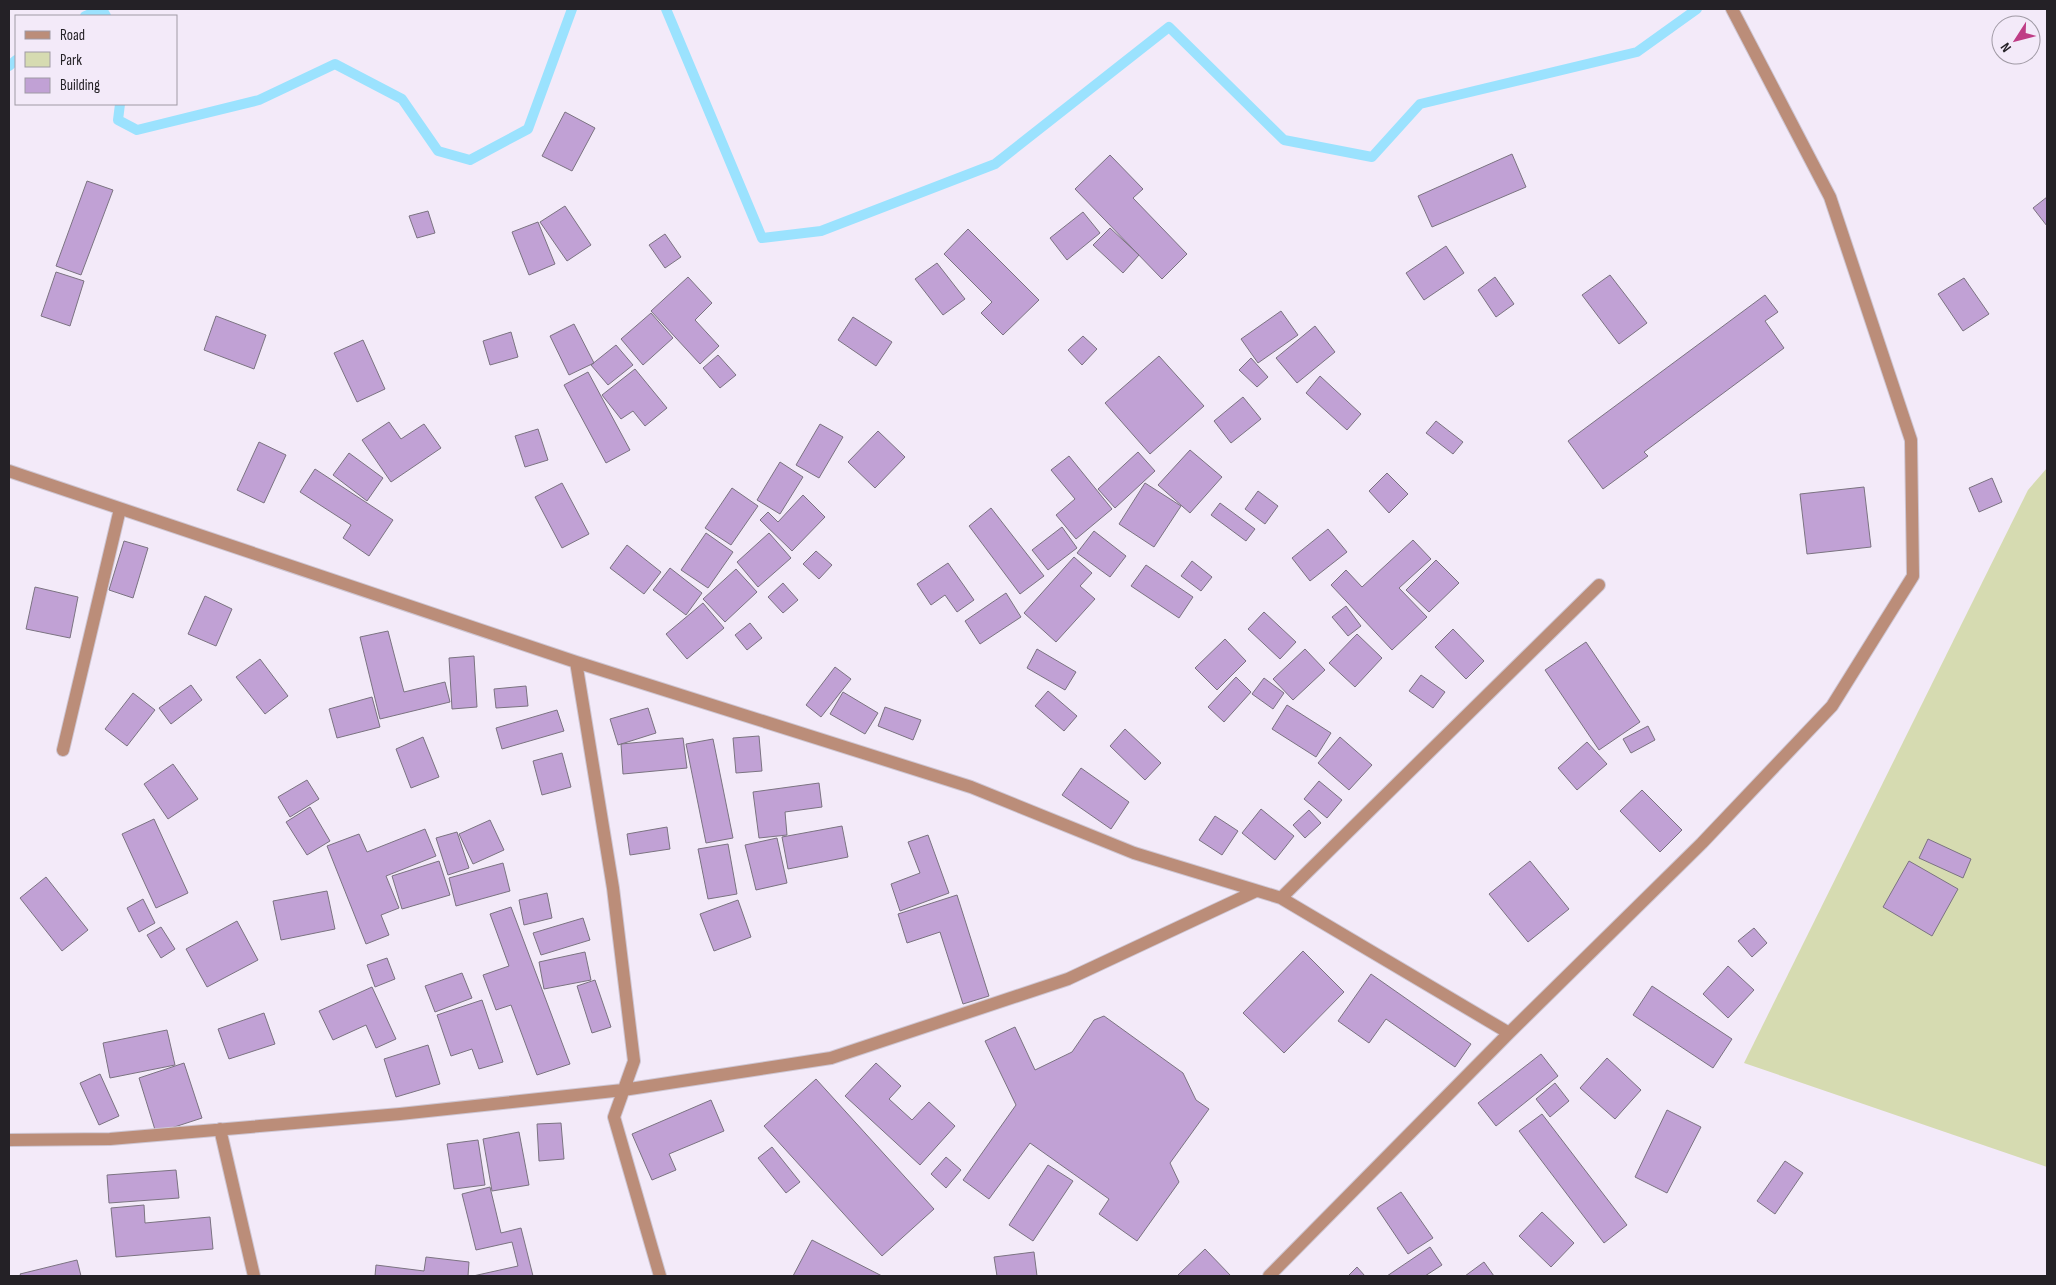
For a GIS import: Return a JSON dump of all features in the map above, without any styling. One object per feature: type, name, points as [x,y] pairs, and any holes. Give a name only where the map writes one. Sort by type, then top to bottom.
[{"type":"street","points":[[1269,1276],[1509,1033],[1702,843],[1832,706],[1913,576],[1911,440],[1830,197],[1732,9]]},
{"type":"street","points":[[9,471],[576,662],[971,787],[1134,852],[1281,898],[1509,1033]]},
{"type":"street","points":[[63,750],[120,509]]},
{"type":"street","points":[[1281,898],[1599,585]]},
{"type":"street","points":[[576,662],[613,888],[634,1061],[614,1116],[660,1276]]},
{"type":"street","points":[[9,1140],[110,1139],[400,1114],[623,1090],[831,1058],[1068,979],[1256,891]]},
{"type":"street","points":[[220,1129],[254,1276]]},
{"type":"green space","points":[[2047,468],[2047,1167],[1744,1063],[2028,490]]},
{"type":"building","points":[[565,112],[595,128],[572,171],[542,156]]},
{"type":"building","points":[[1512,154],[1526,187],[1432,227],[1418,196]]},
{"type":"building","points":[[1110,155],[1143,189],[1133,198],[1187,254],[1162,279],[1075,189]]},
{"type":"building","points":[[87,181],[113,190],[81,275],[56,266]]},
{"type":"building","points":[[2047,197],[2047,226],[2033,208]]},
{"type":"building","points":[[565,206],[591,245],[567,261],[540,222]]},
{"type":"building","points":[[428,211],[435,233],[417,238],[409,216]]},
{"type":"building","points":[[1083,212],[1100,233],[1067,260],[1050,238]]},
{"type":"building","points":[[538,222],[555,264],[529,275],[512,232]]},
{"type":"building","points":[[1110,228],[1139,255],[1123,273],[1093,245]]},
{"type":"building","points":[[968,229],[1039,300],[1003,335],[981,313],[992,302],[944,254]]},
{"type":"building","points":[[665,234],[681,257],[665,268],[649,245]]},
{"type":"building","points":[[1446,246],[1464,273],[1424,300],[1406,273]]},
{"type":"building","points":[[937,263],[965,299],[943,315],[915,279]]},
{"type":"building","points":[[56,272],[84,281],[70,326],[41,316]]},
{"type":"building","points":[[1610,275],[1647,323],[1619,344],[1582,295]]},
{"type":"building","points":[[688,277],[712,303],[695,320],[719,346],[700,364],[651,311]]},
{"type":"building","points":[[1495,277],[1514,304],[1496,317],[1478,290]]},
{"type":"building","points":[[1964,278],[1989,314],[1963,331],[1938,294]]},
{"type":"building","points":[[1765,295],[1778,312],[1765,321],[1784,348],[1644,452],[1648,456],[1603,489],[1568,441]]},
{"type":"building","points":[[1281,311],[1298,335],[1258,363],[1241,339]]},
{"type":"building","points":[[651,313],[673,338],[643,365],[621,339]]},
{"type":"building","points":[[216,316],[266,335],[254,369],[204,350]]},
{"type":"building","points":[[853,317],[892,342],[876,366],[838,340]]},
{"type":"building","points":[[574,324],[594,363],[569,375],[550,336]]},
{"type":"building","points":[[1315,326],[1335,352],[1297,383],[1276,358]]},
{"type":"building","points":[[511,332],[518,357],[490,365],[483,341]]},
{"type":"building","points":[[1083,336],[1097,349],[1082,365],[1068,350]]},
{"type":"building","points":[[363,340],[385,389],[357,402],[334,353]]},
{"type":"building","points":[[616,345],[633,365],[608,385],[591,365]]},
{"type":"building","points":[[718,355],[736,375],[720,388],[703,368]]},
{"type":"building","points":[[1159,356],[1204,406],[1150,454],[1105,403]]},
{"type":"building","points":[[1251,358],[1268,377],[1257,387],[1239,370]]},
{"type":"building","points":[[635,369],[667,408],[645,426],[633,411],[621,419],[602,395]]},
{"type":"building","points":[[588,372],[630,450],[606,463],[564,385]]},
{"type":"building","points":[[1320,376],[1361,414],[1347,430],[1306,393]]},
{"type":"building","points":[[1243,397],[1261,419],[1231,443],[1214,421]]},
{"type":"building","points":[[1436,421],[1463,442],[1453,454],[1426,433]]},
{"type":"building","points":[[389,422],[401,439],[424,424],[441,448],[391,482],[362,440]]},
{"type":"building","points":[[820,424],[843,437],[819,478],[796,465]]},
{"type":"building","points":[[538,429],[548,460],[525,467],[515,436]]},
{"type":"building","points":[[878,431],[905,457],[875,488],[848,462]]},
{"type":"building","points":[[259,442],[286,455],[264,503],[237,490]]},
{"type":"building","points":[[1190,450],[1222,477],[1190,513],[1158,485]]},
{"type":"building","points":[[1138,452],[1155,471],[1115,508],[1098,489]]},
{"type":"building","points":[[349,453],[383,478],[367,501],[333,475]]},
{"type":"building","points":[[1069,456],[1112,509],[1076,539],[1056,515],[1075,499],[1051,470]]},
{"type":"building","points":[[780,462],[803,477],[780,514],[757,500]]},
{"type":"building","points":[[315,469],[393,520],[369,556],[343,538],[351,525],[300,492]]},
{"type":"building","points":[[1387,473],[1408,494],[1389,513],[1369,491]]},
{"type":"building","points":[[1992,478],[2002,502],[1979,512],[1969,488]]},
{"type":"building","points":[[562,483],[589,534],[562,548],[535,497]]},
{"type":"building","points":[[1145,483],[1181,506],[1154,547],[1119,524]]},
{"type":"building","points":[[1864,487],[1871,547],[1807,554],[1800,494]]},
{"type":"building","points":[[732,488],[758,506],[731,545],[705,528]]},
{"type":"building","points":[[1258,491],[1278,506],[1265,524],[1245,509]]},
{"type":"building","points":[[803,495],[825,517],[792,551],[760,520],[768,512],[778,522]]},
{"type":"building","points":[[1220,503],[1255,529],[1246,541],[1211,515]]},
{"type":"building","points":[[991,508],[1044,576],[1020,594],[969,526]]},
{"type":"building","points":[[1062,527],[1077,548],[1048,570],[1032,550]]},
{"type":"building","points":[[1328,529],[1347,552],[1310,581],[1292,558]]},
{"type":"building","points":[[1094,531],[1126,556],[1110,577],[1077,553]]},
{"type":"building","points":[[706,533],[733,552],[708,588],[681,570]]},
{"type":"building","points":[[769,533],[791,558],[758,587],[737,562]]},
{"type":"building","points":[[1413,540],[1431,559],[1399,588],[1427,617],[1392,650],[1331,585],[1346,570],[1362,587]]},
{"type":"building","points":[[124,541],[148,548],[133,598],[109,590]]},
{"type":"building","points":[[627,545],[661,572],[644,594],[610,568]]},
{"type":"building","points":[[816,551],[832,565],[819,579],[803,564]]},
{"type":"building","points":[[1074,557],[1092,573],[1080,586],[1095,599],[1056,642],[1024,613]]},
{"type":"building","points":[[1436,560],[1459,583],[1429,612],[1406,590]]},
{"type":"building","points":[[1192,561],[1212,577],[1201,591],[1181,576]]},
{"type":"building","points":[[948,563],[974,600],[957,612],[945,595],[931,605],[917,584]]},
{"type":"building","points":[[1146,565],[1193,597],[1179,618],[1131,586]]},
{"type":"building","points":[[670,568],[702,593],[686,615],[653,590]]},
{"type":"building","points":[[736,569],[757,592],[725,622],[703,599]]},
{"type":"building","points":[[783,583],[798,600],[783,613],[768,597]]},
{"type":"building","points":[[35,587],[78,597],[70,638],[26,629]]},
{"type":"building","points":[[1006,593],[1021,617],[980,644],[965,621]]},
{"type":"building","points":[[205,596],[232,609],[216,646],[188,634]]},
{"type":"building","points":[[703,603],[724,628],[687,659],[666,634]]},
{"type":"building","points":[[1346,606],[1361,626],[1348,636],[1332,617]]},
{"type":"building","points":[[1264,612],[1296,642],[1280,659],[1248,629]]},
{"type":"building","points":[[750,623],[762,638],[747,650],[735,635]]},
{"type":"building","points":[[1453,629],[1484,661],[1466,679],[1435,647]]},
{"type":"building","points":[[388,631],[404,692],[445,682],[450,702],[380,719],[360,637]]},
{"type":"building","points":[[1357,634],[1382,658],[1355,687],[1329,663]]},
{"type":"building","points":[[1225,639],[1246,661],[1217,690],[1195,668]]},
{"type":"building","points":[[1586,642],[1640,722],[1599,750],[1545,670]]},
{"type":"building","points":[[1037,649],[1076,672],[1065,690],[1027,668]]},
{"type":"building","points":[[1305,649],[1325,670],[1293,700],[1273,679]]},
{"type":"building","points":[[474,656],[477,707],[452,709],[449,658]]},
{"type":"building","points":[[260,659],[288,696],[265,714],[236,677]]},
{"type":"building","points":[[835,667],[851,679],[821,717],[806,705]]},
{"type":"building","points":[[1421,675],[1445,692],[1433,708],[1409,691]]},
{"type":"building","points":[[1236,677],[1251,692],[1224,722],[1208,707]]},
{"type":"building","points":[[1264,678],[1284,693],[1273,709],[1252,694]]},
{"type":"building","points":[[191,685],[202,700],[171,724],[159,708]]},
{"type":"building","points":[[526,686],[528,706],[496,708],[494,689]]},
{"type":"building","points":[[1048,691],[1077,716],[1064,731],[1035,706]]},
{"type":"building","points":[[843,692],[878,713],[865,734],[830,714]]},
{"type":"building","points":[[133,693],[155,710],[127,746],[105,729]]},
{"type":"building","points":[[372,697],[380,727],[337,738],[329,709]]},
{"type":"building","points":[[1287,705],[1331,733],[1316,757],[1272,729]]},
{"type":"building","points":[[885,707],[921,720],[913,740],[878,726]]},
{"type":"building","points":[[648,708],[656,733],[618,745],[610,719]]},
{"type":"building","points":[[557,710],[564,731],[502,749],[496,728]]},
{"type":"building","points":[[1648,726],[1655,740],[1631,753],[1623,739]]},
{"type":"building","points":[[1125,729],[1161,763],[1145,780],[1110,746]]},
{"type":"building","points":[[759,736],[762,771],[736,773],[733,738]]},
{"type":"building","points":[[423,737],[439,777],[411,788],[396,749]]},
{"type":"building","points":[[1340,737],[1372,765],[1349,790],[1318,763]]},
{"type":"building","points":[[683,738],[687,768],[623,774],[621,744]]},
{"type":"building","points":[[713,739],[733,838],[706,843],[686,744]]},
{"type":"building","points":[[1587,742],[1607,764],[1577,790],[1558,768]]},
{"type":"building","points":[[562,753],[571,787],[542,795],[533,761]]},
{"type":"building","points":[[173,764],[198,799],[168,819],[144,784]]},
{"type":"building","points":[[1081,768],[1129,802],[1111,829],[1062,795]]},
{"type":"building","points":[[307,780],[319,799],[290,817],[278,797]]},
{"type":"building","points":[[1319,781],[1342,800],[1327,818],[1304,799]]},
{"type":"building","points":[[819,783],[822,807],[785,812],[787,835],[759,838],[753,792]]},
{"type":"building","points":[[1642,790],[1682,830],[1660,852],[1620,811]]},
{"type":"building","points":[[310,807],[330,841],[307,855],[286,822]]},
{"type":"building","points":[[1261,809],[1294,836],[1275,860],[1242,833]]},
{"type":"building","points":[[1309,810],[1321,823],[1305,838],[1293,825]]},
{"type":"building","points":[[1215,816],[1238,831],[1222,855],[1199,840]]},
{"type":"building","points":[[154,819],[188,893],[156,908],[122,834]]},
{"type":"building","points":[[490,820],[504,850],[473,864],[459,834]]},
{"type":"building","points":[[842,826],[848,857],[788,869],[782,837]]},
{"type":"building","points":[[667,827],[670,849],[630,855],[627,834]]},
{"type":"building","points":[[425,829],[436,856],[386,876],[399,908],[381,915],[389,935],[366,944],[327,846],[359,834],[367,852]]},
{"type":"building","points":[[457,832],[469,868],[448,875],[436,838]]},
{"type":"building","points":[[928,835],[949,893],[900,911],[891,884],[920,873],[908,842]]},
{"type":"building","points":[[777,838],[787,883],[756,890],[745,845]]},
{"type":"building","points":[[1928,839],[1971,859],[1963,878],[1919,858]]},
{"type":"building","points":[[728,844],[737,894],[708,899],[698,849]]},
{"type":"building","points":[[439,861],[450,895],[402,909],[392,876]]},
{"type":"building","points":[[1530,861],[1569,909],[1528,942],[1489,894]]},
{"type":"building","points":[[1909,861],[1958,889],[1932,936],[1883,907]]},
{"type":"building","points":[[503,863],[510,891],[456,906],[449,878]]},
{"type":"building","points":[[46,877],[88,930],[62,951],[20,898]]},
{"type":"building","points":[[327,891],[335,929],[281,940],[273,901]]},
{"type":"building","points":[[547,893],[552,918],[524,925],[519,900]]},
{"type":"building","points":[[957,895],[989,996],[963,1004],[940,932],[907,943],[898,914]]},
{"type":"building","points":[[143,899],[155,923],[139,932],[127,908]]},
{"type":"building","points":[[738,900],[751,937],[714,951],[700,914]]},
{"type":"building","points":[[511,907],[570,1064],[537,1075],[511,1005],[496,1010],[483,975],[509,966],[490,914]]},
{"type":"building","points":[[583,918],[590,940],[541,955],[533,933]]},
{"type":"building","points":[[237,921],[258,960],[207,987],[186,949]]},
{"type":"building","points":[[161,927],[175,949],[161,958],[147,935]]},
{"type":"building","points":[[1754,928],[1767,943],[1752,957],[1738,941]]},
{"type":"building","points":[[1303,951],[1344,992],[1284,1053],[1243,1013]]},
{"type":"building","points":[[585,952],[591,980],[544,989],[539,962]]},
{"type":"building","points":[[387,958],[395,979],[375,987],[367,965]]},
{"type":"building","points":[[1728,966],[1754,990],[1728,1018],[1703,994]]},
{"type":"building","points":[[462,973],[472,998],[435,1012],[425,986]]},
{"type":"building","points":[[1371,974],[1471,1044],[1455,1067],[1386,1019],[1369,1043],[1338,1021]]},
{"type":"building","points":[[595,980],[611,1027],[592,1033],[577,986]]},
{"type":"building","points":[[1652,986],[1732,1039],[1713,1068],[1633,1015]]},
{"type":"building","points":[[372,987],[396,1039],[376,1048],[366,1025],[333,1040],[319,1011]]},
{"type":"building","points":[[482,1000],[503,1062],[479,1069],[472,1049],[451,1056],[437,1015]]},
{"type":"building","points":[[264,1013],[275,1044],[229,1059],[218,1029]]},
{"type":"building","points":[[1104,1016],[1183,1073],[1196,1100],[1209,1109],[1170,1163],[1179,1182],[1137,1241],[1099,1214],[1109,1199],[1030,1143],[989,1199],[963,1180],[1016,1105],[985,1041],[1015,1027],[1035,1070],[1072,1052],[1094,1020]]},
{"type":"building","points":[[167,1030],[175,1065],[110,1078],[103,1043]]},
{"type":"building","points":[[428,1045],[440,1084],[396,1097],[384,1059]]},
{"type":"building","points":[[1541,1054],[1558,1076],[1496,1126],[1478,1103]]},
{"type":"building","points":[[1607,1058],[1641,1090],[1615,1119],[1580,1088]]},
{"type":"building","points":[[184,1063],[202,1118],[156,1133],[139,1078]]},
{"type":"building","points":[[876,1063],[901,1086],[889,1099],[912,1120],[929,1102],[955,1126],[920,1165],[845,1096]]},
{"type":"building","points":[[100,1074],[119,1116],[99,1125],[80,1083]]},
{"type":"building","points":[[816,1079],[934,1209],[882,1256],[764,1126]]},
{"type":"building","points":[[1555,1083],[1569,1101],[1550,1117],[1536,1099]]},
{"type":"building","points":[[711,1100],[724,1131],[669,1154],[676,1170],[652,1180],[632,1134]]},
{"type":"building","points":[[1667,1110],[1701,1127],[1667,1193],[1635,1177]]},
{"type":"building","points":[[1542,1114],[1627,1225],[1604,1243],[1519,1131]]},
{"type":"building","points":[[561,1123],[564,1159],[539,1161],[537,1124]]},
{"type":"building","points":[[519,1132],[529,1185],[492,1191],[483,1139]]},
{"type":"building","points":[[478,1140],[485,1185],[454,1189],[447,1144]]},
{"type":"building","points":[[772,1147],[800,1182],[786,1193],[758,1158]]},
{"type":"building","points":[[946,1157],[961,1170],[946,1188],[931,1174]]},
{"type":"building","points":[[1785,1161],[1803,1173],[1775,1214],[1757,1201]]},
{"type":"building","points":[[1048,1165],[1073,1181],[1033,1241],[1009,1225]]},
{"type":"building","points":[[176,1170],[179,1198],[109,1203],[107,1175]]},
{"type":"building","points":[[490,1187],[501,1233],[521,1228],[533,1276],[473,1276],[518,1266],[512,1242],[476,1250],[462,1194]]},
{"type":"building","points":[[1401,1192],[1433,1238],[1408,1254],[1377,1208]]},
{"type":"building","points":[[144,1205],[145,1223],[210,1217],[213,1249],[116,1257],[111,1208]]},
{"type":"building","points":[[1542,1212],[1574,1243],[1551,1267],[1519,1236]]},
{"type":"building","points":[[812,1240],[882,1276],[793,1276]]},
{"type":"building","points":[[1430,1247],[1442,1265],[1425,1276],[1387,1276]]},
{"type":"building","points":[[1205,1249],[1231,1276],[1177,1276]]},
{"type":"building","points":[[1034,1252],[1037,1276],[997,1276],[994,1257]]},
{"type":"building","points":[[426,1257],[469,1262],[468,1276],[375,1276],[376,1265],[424,1271]]},
{"type":"building","points":[[77,1260],[81,1276],[21,1276],[20,1274]]},
{"type":"building","points":[[1484,1262],[1494,1276],[1465,1276]]},
{"type":"building","points":[[1357,1267],[1365,1276],[1348,1276]]},
{"type":"waterway","points":[[87,15],[102,9],[105,15]]},
{"type":"waterway","points":[[120,105],[118,120],[137,130],[259,100],[335,64],[402,99],[438,151],[470,160],[528,129],[572,9]]},
{"type":"waterway","points":[[666,9],[762,238],[821,231],[995,164],[1169,27],[1284,140],[1372,157],[1420,104],[1637,52],[1697,9]]},
{"type":"waterway","points":[[9,66],[15,61]]}]
